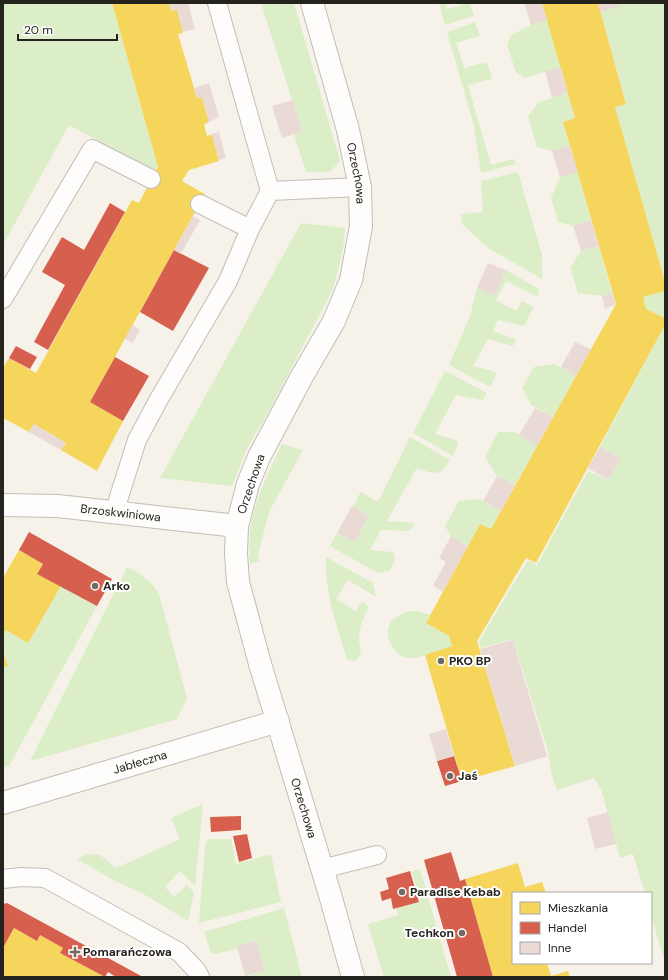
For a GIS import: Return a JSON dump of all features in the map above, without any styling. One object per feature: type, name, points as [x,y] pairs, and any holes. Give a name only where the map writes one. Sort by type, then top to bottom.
[{"type":"street","name":"Orzechowa","points":[[312,3],[348,130],[360,187],[361,226],[351,280],[334,321],[301,378],[259,457],[248,484],[237,526],[236,553],[238,582],[261,668],[353,977]]},
{"type":"street","name":"Brzoskwiniowa","points":[[3,505],[58,506],[237,526]]},
{"type":"street","name":"Jabłeczna","points":[[3,803],[278,721]]},
{"type":"lane","points":[[115,512],[137,440],[159,399],[228,281],[250,229],[270,191],[218,3]]},
{"type":"lane","points":[[3,299],[92,149],[151,179]]},
{"type":"lane","points":[[270,191],[360,187]]},
{"type":"lane","points":[[200,204],[250,229]]},
{"type":"lane","points":[[322,869],[377,855]]},
{"type":"lane","points":[[3,879],[21,877],[45,878],[178,952],[200,977]]},
{"type":"green space","points":[[3,3],[112,3],[158,167],[155,172],[69,125],[3,245]]},
{"type":"green space","points":[[261,3],[294,3],[339,157],[340,162],[329,172],[306,172],[294,134],[302,131]]},
{"type":"green space","points":[[439,3],[445,3],[447,9],[470,3],[474,16],[445,25]]},
{"type":"green space","points":[[598,3],[665,3],[665,282],[615,107],[626,103]]},
{"type":"green space","points":[[547,20],[561,67],[524,78],[516,72],[507,45],[511,35],[531,25]]},
{"type":"green space","points":[[475,22],[480,36],[456,43],[464,68],[487,62],[492,79],[468,85],[491,165],[514,159],[516,164],[481,173],[474,126],[447,32]]},
{"type":"green space","points":[[568,93],[575,118],[563,122],[570,145],[552,151],[537,147],[528,116],[539,102]]},
{"type":"green space","points":[[518,172],[542,255],[542,279],[488,248],[462,224],[461,214],[483,212],[481,181]]},
{"type":"green space","points":[[578,172],[591,220],[573,226],[558,222],[551,198],[560,177]]},
{"type":"green space","points":[[301,223],[345,228],[344,243],[339,267],[332,291],[265,418],[247,448],[232,486],[160,478]]},
{"type":"green space","points":[[599,246],[612,293],[602,296],[578,293],[570,268],[581,251]]},
{"type":"green space","points":[[506,270],[539,289],[538,297],[506,281],[496,300],[516,311],[522,301],[534,307],[524,326],[498,320],[493,331],[516,339],[513,346],[488,339],[473,366],[496,372],[496,376],[490,387],[449,365],[470,316],[477,288],[495,295]]},
{"type":"green space","points":[[665,291],[665,318],[646,309],[643,297]]},
{"type":"green space","points":[[665,325],[665,963],[652,918],[652,892],[645,892],[633,854],[620,858],[601,789],[594,778],[557,790],[552,775],[548,752],[513,639],[481,648],[479,641],[528,560],[537,565],[588,471],[608,480],[620,459],[600,447]]},
{"type":"green space","points":[[555,364],[576,376],[553,417],[531,405],[522,388],[534,367]]},
{"type":"green space","points":[[445,371],[487,393],[483,400],[456,395],[435,434],[456,440],[458,442],[453,456],[413,433]]},
{"type":"green space","points":[[498,432],[515,432],[537,446],[515,485],[497,476],[485,457]]},
{"type":"green space","points":[[410,437],[450,460],[440,472],[436,473],[416,469],[387,521],[415,523],[410,531],[381,530],[370,550],[392,552],[394,553],[395,560],[389,571],[378,573],[330,546],[337,533],[355,542],[369,516],[353,507],[361,491],[373,500],[378,501]]},
{"type":"green space","points":[[282,444],[303,450],[269,512],[258,555],[259,561],[250,564],[251,521],[262,487]]},
{"type":"green space","points":[[479,499],[501,511],[491,529],[480,524],[468,546],[451,536],[445,526],[459,501]]},
{"type":"green space","points":[[326,557],[373,583],[376,597],[348,580],[336,599],[356,611],[362,601],[369,607],[363,619],[360,631],[359,640],[361,653],[354,661],[347,659],[335,621],[327,584]]},
{"type":"green space","points":[[127,567],[145,578],[159,594],[187,698],[177,719],[30,761]]},
{"type":"green space","points":[[61,586],[97,606],[9,766],[3,768],[3,667],[8,665],[3,648],[4,634],[6,630],[28,642]]},
{"type":"green space","points":[[410,611],[418,611],[430,615],[426,623],[449,636],[452,646],[417,658],[407,658],[398,654],[394,650],[389,640],[388,629],[394,619]]},
{"type":"green space","points":[[203,804],[195,886],[180,871],[165,887],[174,897],[187,885],[194,892],[188,921],[142,893],[115,881],[77,859],[86,855],[99,854],[116,868],[180,839],[171,818]]},
{"type":"green space","points":[[207,839],[231,839],[236,864],[271,854],[281,902],[199,923],[205,845]]},
{"type":"green space","points":[[420,869],[451,977],[387,977],[383,974],[368,924],[398,915],[396,908],[420,902],[412,871]]},
{"type":"green space","points":[[284,908],[302,977],[245,977],[265,971],[257,941],[238,946],[238,949],[214,954],[211,953],[204,932]]},
{"type":"building: Mieszkania","points":[[112,3],[169,3],[171,11],[177,9],[183,33],[178,34],[197,98],[202,97],[209,122],[204,124],[207,136],[212,134],[219,161],[189,170],[182,181],[205,194],[90,402],[123,421],[97,471],[61,450],[66,443],[34,424],[29,432],[3,418],[3,368],[9,358],[36,373],[132,200],[139,203],[158,167]]},
{"type":"building: Mieszkania","points":[[542,3],[598,3],[626,104],[615,107],[665,282],[665,291],[643,297],[646,309],[665,318],[665,325],[536,563],[526,558],[477,641],[515,766],[462,781],[425,655],[452,646],[449,636],[426,623],[480,524],[491,529],[616,304],[563,122],[575,118]]},
{"type":"building: Mieszkania","points":[[19,550],[43,564],[37,574],[61,586],[28,643],[6,630],[3,635],[3,578]]},
{"type":"building: Mieszkania","points":[[3,652],[8,666],[3,667]]},
{"type":"building: Mieszkania","points":[[518,863],[525,887],[542,882],[546,892],[512,892],[512,964],[547,964],[551,976],[568,971],[570,977],[493,977],[465,879]]},
{"type":"building: Mieszkania","points":[[14,928],[37,941],[40,935],[63,948],[60,953],[105,977],[3,977],[3,948]]},
{"type":"building: Handel","points":[[110,203],[125,212],[48,350],[34,342],[65,285],[42,272],[62,237],[84,250]]},
{"type":"building: Handel","points":[[174,250],[209,268],[173,331],[140,312]]},
{"type":"building: Handel","points":[[16,346],[37,357],[30,369],[9,358]]},
{"type":"building: Handel","points":[[115,357],[149,376],[123,421],[90,402]]},
{"type":"building: Handel","points":[[29,532],[112,579],[97,606],[37,574],[43,564],[19,550]]},
{"type":"building: Handel","points":[[454,756],[462,781],[445,786],[437,761]]},
{"type":"building: Handel","points":[[241,816],[241,830],[211,832],[210,817]]},
{"type":"building: Handel","points":[[247,834],[252,858],[239,862],[233,836]]},
{"type":"building: Handel","name":"Techkon","points":[[451,852],[460,881],[465,879],[493,977],[457,977],[424,860]]},
{"type":"building: Handel","points":[[410,871],[419,902],[393,909],[391,898],[382,901],[380,892],[389,889],[386,878]]},
{"type":"building: Handel","points":[[7,903],[143,977],[116,977],[108,972],[105,977],[60,953],[63,948],[40,935],[37,941],[14,928],[3,948],[3,904]]},
{"type":"building: Inne","points":[[169,3],[188,3],[195,29],[183,32],[177,9],[171,11]]},
{"type":"building: Inne","points":[[524,3],[542,3],[547,20],[531,25]]},
{"type":"building: Inne","points":[[598,3],[619,3],[620,6],[601,12]]},
{"type":"building: Inne","points":[[561,67],[568,93],[552,98],[545,71]]},
{"type":"building: Inne","points":[[209,83],[219,117],[209,122],[202,97],[197,98],[194,88]]},
{"type":"building: Inne","points":[[293,100],[302,132],[282,138],[272,106]]},
{"type":"building: Inne","points":[[219,132],[226,158],[219,160],[212,134]]},
{"type":"building: Inne","points":[[570,145],[578,172],[560,177],[552,151]]},
{"type":"building: Inne","points":[[193,216],[200,220],[181,254],[174,250]]},
{"type":"building: Inne","points":[[591,220],[599,246],[581,251],[573,226]]},
{"type":"building: Inne","points":[[488,263],[506,270],[495,296],[477,288]]},
{"type":"building: Inne","points":[[612,293],[616,304],[605,309],[602,296]]},
{"type":"building: Inne","points":[[132,325],[140,330],[133,343],[125,339]]},
{"type":"building: Inne","points":[[575,342],[591,349],[576,376],[561,367]]},
{"type":"building: Inne","points":[[535,408],[553,417],[537,446],[519,435]]},
{"type":"building: Inne","points":[[34,424],[66,443],[61,450],[29,432]]},
{"type":"building: Inne","points":[[600,447],[621,459],[608,480],[588,468]]},
{"type":"building: Inne","points":[[497,476],[515,485],[501,511],[483,501]]},
{"type":"building: Inne","points":[[352,506],[369,516],[355,542],[337,533]]},
{"type":"building: Inne","points":[[451,536],[468,546],[443,592],[433,586],[446,562],[439,558]]},
{"type":"building: Inne","points":[[513,640],[547,756],[515,766],[480,649]]},
{"type":"building: Inne","points":[[446,729],[454,756],[437,761],[429,734]]},
{"type":"building: Inne","points":[[608,812],[616,844],[595,849],[587,818]]},
{"type":"building: Inne","points":[[257,941],[265,971],[245,976],[237,946]]},
{"type":"place","name":"Arko","points":[[95,586]]},
{"type":"place","name":"PKO BP","points":[[441,661]]},
{"type":"place","name":"Jaś","points":[[450,776]]},
{"type":"place","name":"Paradise Kebab","points":[[402,892]]},
{"type":"place","name":"Techkon","points":[[462,933]]},
{"type":"place","name":"Pomarańczowa","points":[[75,952]]}]
